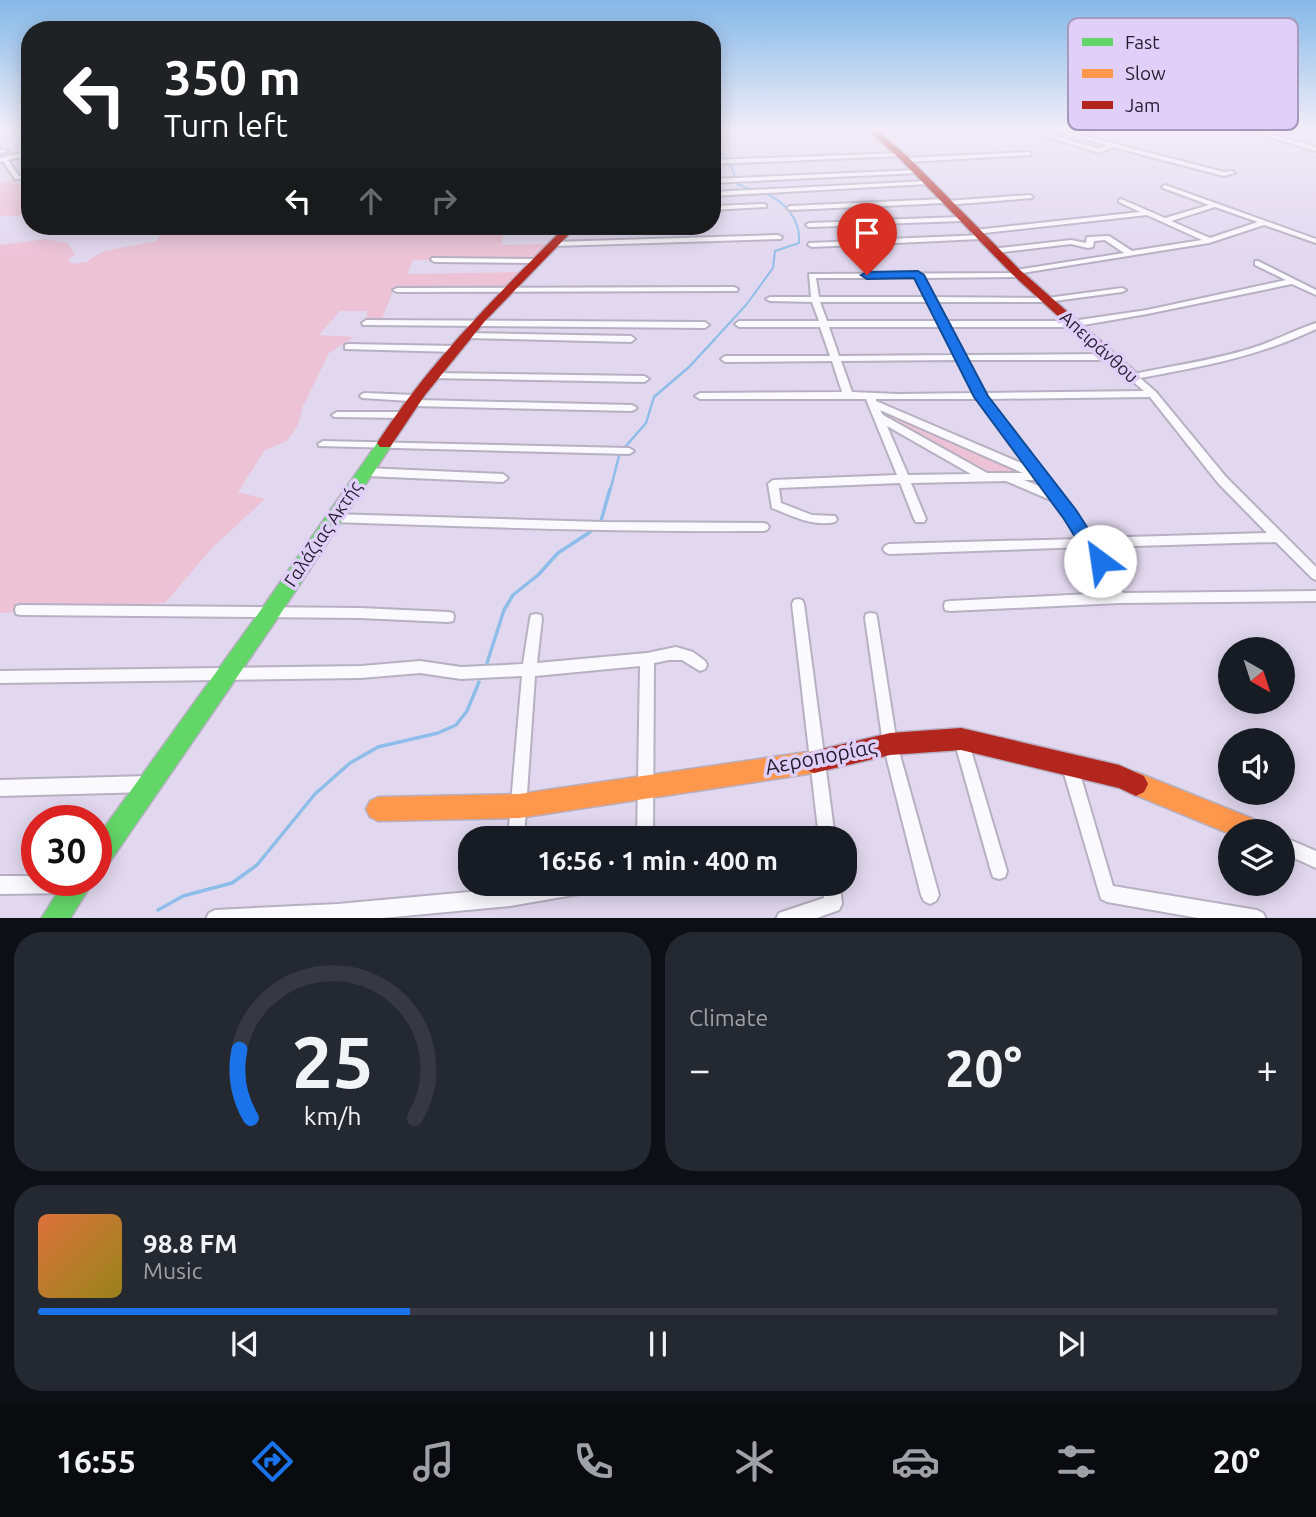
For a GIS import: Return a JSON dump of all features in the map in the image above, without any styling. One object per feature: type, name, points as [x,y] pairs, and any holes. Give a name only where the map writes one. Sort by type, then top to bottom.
[{"type":"street","points":[[721,180],[854,172]]},
{"type":"street","points":[[721,193],[883,172]]},
{"type":"street","name":"Απειράνθου","points":[[917,172],[994,251],[1072,324],[1153,394],[1222,480],[1316,575]]},
{"type":"street","points":[[1216,172],[1233,173]]},
{"type":"street","points":[[1165,187],[1316,241]]},
{"type":"street","points":[[790,208],[1030,197]]},
{"type":"street","points":[[1121,201],[1209,241]]},
{"type":"street","points":[[859,205],[886,241]]},
{"type":"street","points":[[1164,221],[1215,205]]},
{"type":"street","points":[[721,208],[764,206]]},
{"type":"street","points":[[812,245],[978,235],[1148,213]]},
{"type":"street","points":[[809,225],[962,219]]},
{"type":"street","points":[[849,395],[815,299],[812,276],[1018,273],[1209,241],[1266,222]]},
{"type":"street","name":"Γαλάζιας Ακτής","points":[[112,837],[384,447],[410,405],[472,329],[562,235]]},
{"type":"street","points":[[553,244],[778,237]]},
{"type":"street","points":[[994,251],[1071,242],[1088,246],[1090,239],[1102,237],[1131,254]]},
{"type":"street","points":[[435,260],[536,261]]},
{"type":"street","points":[[1258,263],[1316,293]]},
{"type":"street","points":[[918,275],[981,397],[1090,543],[1119,598]]},
{"type":"street","points":[[739,324],[1072,324],[1147,312],[1294,281]]},
{"type":"street","points":[[397,290],[734,289]]},
{"type":"street","points":[[770,299],[1047,300],[1122,290]]},
{"type":"street","points":[[366,323],[631,339]]},
{"type":"street","points":[[472,329],[705,326]]},
{"type":"street","points":[[1133,377],[1215,361],[1264,348],[1316,326]]},
{"type":"street","points":[[348,347],[456,349]]},
{"type":"street","points":[[724,359],[1109,357]]},
{"type":"street","points":[[433,376],[644,379]]},
{"type":"street","points":[[871,400],[899,397],[1153,394]]},
{"type":"street","points":[[700,396],[849,395],[871,400],[1041,476]]},
{"type":"street","points":[[365,396],[410,405]]},
{"type":"street","points":[[899,397],[906,417]]},
{"type":"street","points":[[871,400],[920,519]]},
{"type":"street","points":[[337,415],[410,405],[632,408]]},
{"type":"street","points":[[878,417],[988,479]]},
{"type":"street","points":[[886,436],[909,435]]},
{"type":"street","points":[[323,444],[629,451]]},
{"type":"street","points":[[1006,461],[1027,457]]},
{"type":"street","points":[[366,472],[503,478]]},
{"type":"street","points":[[831,519],[811,519],[776,505],[773,484],[1041,476]]},
{"type":"street","points":[[1008,478],[1058,499]]},
{"type":"street","points":[[332,518],[564,524],[623,529],[763,527]]},
{"type":"street","points":[[889,549],[1280,537]]},
{"type":"street","points":[[950,606],[1119,598],[1316,596]]},
{"type":"street","points":[[798,604],[826,826]]},
{"type":"street","points":[[21,610],[360,612],[448,617]]},
{"type":"street","points":[[871,618],[890,744],[930,895]]},
{"type":"street","points":[[517,826],[529,670],[537,619]]},
{"type":"street","points":[[0,677],[361,672],[421,667],[461,673],[529,670],[647,659],[678,652],[693,656],[700,665]]},
{"type":"street","points":[[645,826],[647,659]]},
{"type":"street","points":[[961,739],[999,872]]},
{"type":"street","name":"Αεροπορίας","points":[[378,809],[519,806],[818,761],[890,744],[961,739],[1119,776],[1223,819]]},
{"type":"street","points":[[1069,764],[1107,893],[1251,918]]},
{"type":"street","points":[[0,788],[148,784]]},
{"type":"street","points":[[1295,850],[1316,860]]},
{"type":"street","points":[[0,885],[21,884]]},
{"type":"street","points":[[55,918],[70,896]]},
{"type":"street","points":[[256,918],[338,916],[470,896]]},
{"type":"street","points":[[788,918],[833,904],[832,896]]},
{"type":"shaded area","points":[[14,180],[21,187],[21,216],[0,216],[0,183]]},
{"type":"shaded area","points":[[160,235],[503,235],[502,245],[547,244],[535,257],[413,260],[407,274],[522,272],[506,286],[394,288],[382,319],[367,319],[367,311],[340,311],[319,335],[354,337],[329,353],[303,406],[297,427],[287,441],[265,450],[238,492],[265,499],[212,548],[165,603],[0,613],[0,245],[45,239],[67,243],[75,254],[68,260],[72,264],[86,262],[104,251],[157,241]]},
{"type":"shaded area","points":[[879,408],[1030,474],[988,475],[882,416]]},
{"type":"waterway","points":[[733,172],[737,184],[753,190]]},
{"type":"waterway","points":[[713,341],[746,305],[773,268],[775,251],[799,243],[797,226],[790,212],[778,200],[763,192]]},
{"type":"waterway","points":[[626,446],[646,423],[654,397],[689,367],[714,340]]},
{"type":"waterway","points":[[610,491],[619,456]]},
{"type":"waterway","points":[[601,521],[610,489]]},
{"type":"waterway","points":[[487,663],[504,610],[513,595],[538,575],[558,553],[590,532]]},
{"type":"waterway","points":[[158,910],[183,896],[232,883],[257,865],[315,794],[350,763],[378,747],[438,733],[456,725],[467,711],[479,682]]},
{"type":"traffic: fast","points":[[112,837],[270,613],[385,443]]},
{"type":"traffic: fast","points":[[55,918],[70,896]]},
{"type":"traffic: slow","points":[[378,809],[519,806],[814,762]]},
{"type":"traffic: slow","points":[[1136,784],[1222,819]]},
{"type":"traffic: jam","points":[[918,172],[1016,272],[1133,377]]},
{"type":"traffic: jam","points":[[385,443],[420,392],[481,318],[563,235]]},
{"type":"traffic: jam","points":[[814,762],[890,744],[961,739],[1119,777],[1136,784]]},
{"type":"route","points":[[867,275],[918,275],[981,397],[1070,514],[1100,561]]}]
